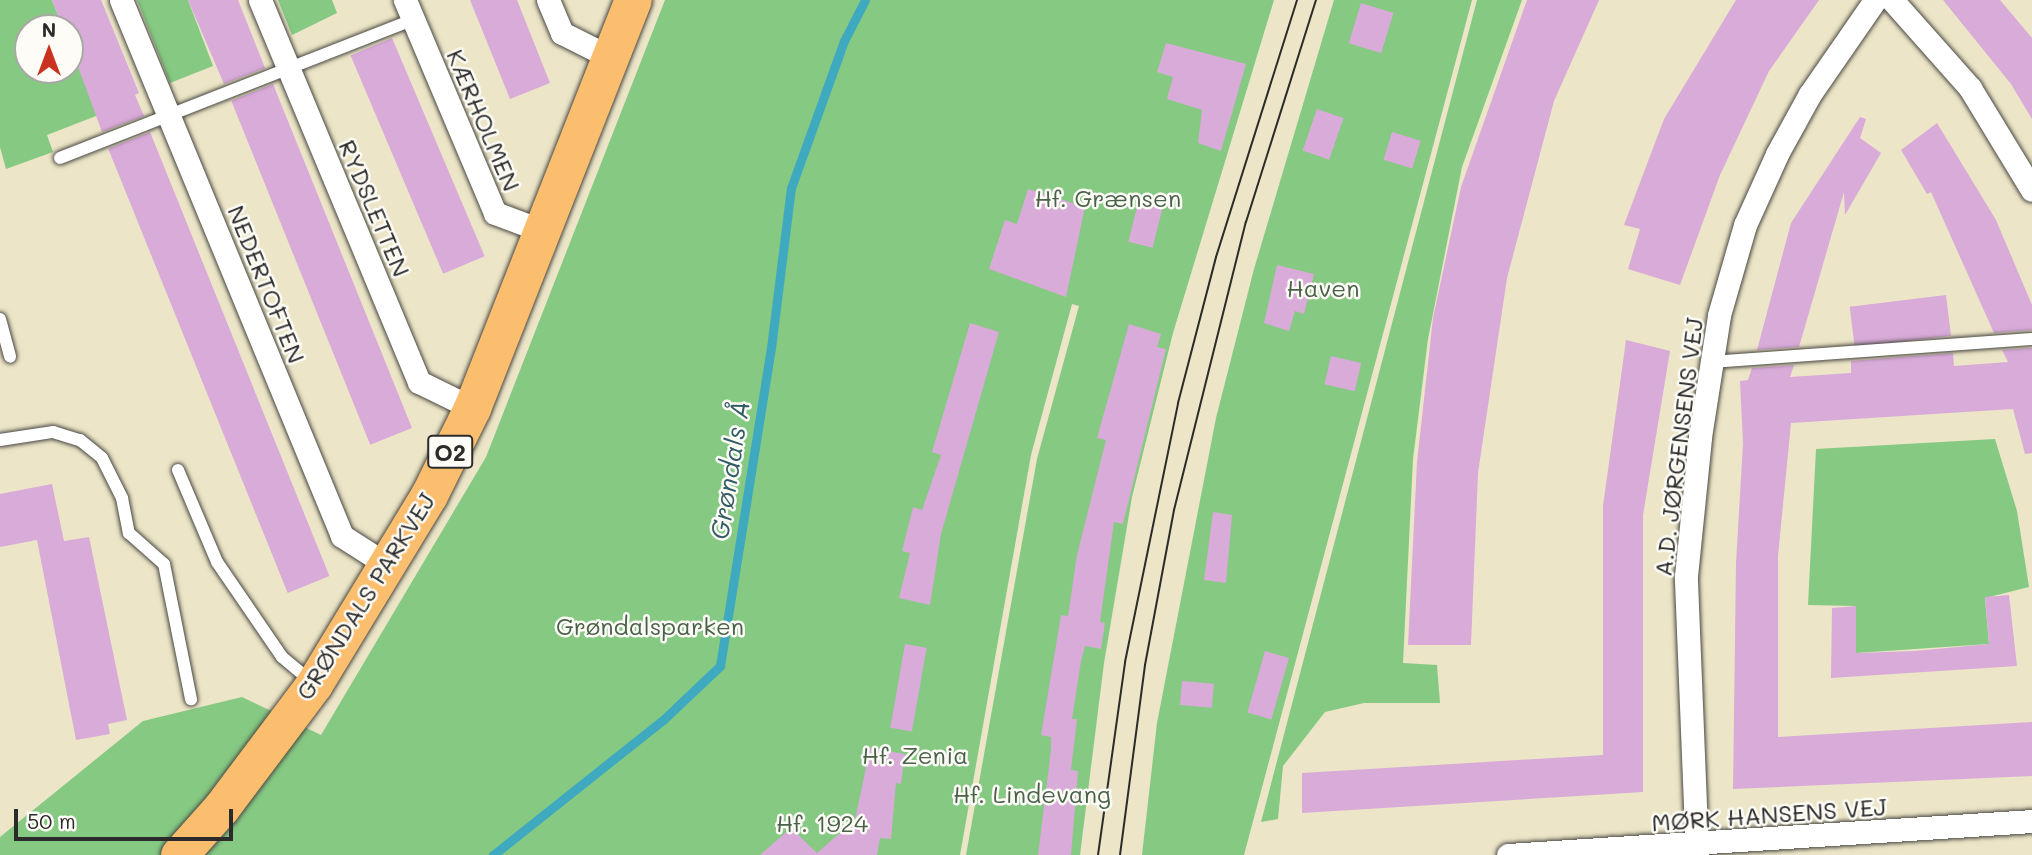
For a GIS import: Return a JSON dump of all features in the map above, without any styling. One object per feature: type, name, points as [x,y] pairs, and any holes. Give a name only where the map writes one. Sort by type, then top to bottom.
[{"type":"main road","name":"GRØNDALS PARKVEJ","points":[[179,855],[221,808],[314,684],[389,566],[472,408],[633,0]]},
{"type":"street","name":"NEDERTOFTEN","points":[[121,0],[342,536],[389,566]]},
{"type":"street","name":"RYDSLETTEN","points":[[260,0],[419,382],[472,408]]},
{"type":"street","points":[[548,0],[562,33],[610,57]]},
{"type":"street","name":"A.D. JØRGENSENS VEJ","points":[[1696,850],[1686,576],[1710,362],[1745,225],[1777,154],[1810,94],[1875,0]]},
{"type":"street","points":[[1892,0],[1970,88],[2032,190]]},
{"type":"street","name":"KÆRHOLMEN","points":[[409,10],[495,213],[543,230]]},
{"type":"street","name":"MØRK HANSENS VEJ","points":[[1508,855],[1696,850],[2032,821]]},
{"type":"lane","points":[[60,158],[288,68],[409,10]]},
{"type":"lane","points":[[0,319],[10,356]]},
{"type":"lane","points":[[1710,362],[2032,339]]},
{"type":"lane","points":[[0,440],[53,432],[80,440],[102,458],[122,498],[129,533],[164,564],[191,699]]},
{"type":"lane","points":[[178,470],[217,562],[282,657],[314,684]]},
{"type":"green space","points":[[0,0],[52,0],[58,14],[14,14],[14,84],[84,84],[84,79],[97,111],[96,116],[47,135],[53,152],[6,169],[0,147]]},
{"type":"green space","points":[[137,0],[188,0],[213,66],[170,83]]},
{"type":"green space","points":[[278,0],[332,0],[337,13],[292,35]]},
{"type":"green space","name":"Grøndalsparken","points":[[665,0],[1274,0],[1173,333],[1132,497],[1104,663],[1080,855],[966,855],[1037,459],[1079,306],[1072,304],[1031,455],[960,855],[0,855],[0,837],[143,721],[242,697],[321,735],[486,457]]},
{"type":"green space","name":"Haven","points":[[1334,0],[1472,0],[1244,855],[1142,855],[1157,723],[1216,418],[1254,269]]},
{"type":"green space","points":[[1477,0],[1522,0],[1462,167],[1428,339],[1413,459],[1403,663],[1437,665],[1440,703],[1364,703],[1325,712],[1283,766],[1278,819],[1261,822]]},
{"type":"green space","points":[[1995,439],[2017,511],[2029,587],[1985,598],[1989,644],[1856,653],[1856,606],[1808,605],[1816,449]]},
{"type":"building","points":[[52,0],[101,0],[139,93],[135,95],[144,116],[102,132],[84,83],[84,14],[58,14]]},
{"type":"building","points":[[188,0],[238,0],[265,68],[224,84]]},
{"type":"building","points":[[470,0],[517,0],[550,83],[510,99]]},
{"type":"building","points":[[1527,0],[1599,0],[1554,101],[1507,278],[1478,473],[1471,645],[1408,645],[1417,462],[1433,318],[1461,187]]},
{"type":"building","points":[[1736,0],[1819,0],[1769,71],[1720,175],[1680,285],[1628,269],[1640,229],[1624,225],[1664,119]]},
{"type":"building","points":[[1943,0],[2000,0],[2032,38],[2032,119],[2011,84]]},
{"type":"building","points":[[1361,3],[1394,13],[1381,53],[1349,43]]},
{"type":"building","points":[[392,38],[485,256],[443,274],[351,56]]},
{"type":"building","points":[[1166,43],[1246,64],[1221,151],[1198,143],[1202,110],[1167,99],[1173,77],[1157,72]]},
{"type":"building","points":[[273,84],[412,428],[370,445],[231,101]]},
{"type":"building","points":[[1317,109],[1343,118],[1329,160],[1303,151]]},
{"type":"building","points":[[1860,117],[1866,119],[1860,138],[1881,153],[1845,215],[1844,192],[1799,347],[1757,350],[1791,223]]},
{"type":"building","points":[[1937,123],[1996,220],[2032,305],[2032,330],[1994,333],[1931,192],[1927,194],[1901,150]]},
{"type":"building","points":[[150,132],[329,576],[288,593],[108,149]]},
{"type":"building","points":[[1392,132],[1421,141],[1412,169],[1384,160]]},
{"type":"building","points":[[1028,189],[1085,207],[1066,297],[989,269],[1005,220],[1017,224]]},
{"type":"building","points":[[1139,199],[1163,205],[1153,248],[1128,242]]},
{"type":"building","points":[[1277,265],[1314,274],[1304,314],[1295,311],[1289,331],[1264,323]]},
{"type":"building","points":[[1946,295],[1951,336],[1855,348],[1850,307]]},
{"type":"building","points":[[970,323],[999,332],[941,534],[930,605],[899,598],[910,553],[902,551],[913,507],[922,510],[941,455],[932,452]]},
{"type":"building","points":[[1129,324],[1161,334],[1157,347],[1166,349],[1123,524],[1114,522],[1100,622],[1105,623],[1101,649],[1085,646],[1081,661],[1072,719],[1077,719],[1071,770],[1078,771],[1071,855],[1038,855],[1051,750],[1051,737],[1041,735],[1061,615],[1068,616],[1077,555],[1106,440],[1097,438]]},
{"type":"building","points":[[1626,340],[1670,351],[1643,515],[1643,792],[1302,813],[1302,773],[1603,755],[1603,506]]},
{"type":"building","points":[[2032,348],[2032,453],[2025,454],[2013,409],[1791,423],[1778,556],[1778,737],[2032,722],[2032,776],[1733,789],[1736,563],[1743,444],[1740,381],[1748,380],[1752,368],[1794,365],[1790,377],[1851,373],[1851,361],[1953,353],[1954,366],[2008,362],[2002,350]]},
{"type":"building","points":[[1331,356],[1361,363],[1355,391],[1324,384]]},
{"type":"building","points":[[52,484],[64,541],[89,537],[127,720],[108,724],[110,734],[76,740],[37,540],[0,547],[0,494]]},
{"type":"building","points":[[1213,512],[1232,515],[1226,583],[1204,580]]},
{"type":"building","points":[[2009,595],[2017,666],[1831,678],[1832,608],[1856,606],[1856,653],[1915,651],[1989,644],[1985,597]]},
{"type":"building","points":[[905,644],[927,648],[912,732],[890,728]]},
{"type":"building","points":[[1265,651],[1289,658],[1271,719],[1247,713]]},
{"type":"building","points":[[1182,681],[1214,684],[1212,708],[1180,705]]},
{"type":"building","points":[[870,748],[905,754],[901,784],[896,783],[891,839],[880,838],[877,855],[760,855],[791,828],[817,853],[855,820]]},
{"type":"waterway","name":"Grøndals Å","points":[[493,855],[663,720],[720,666],[771,348],[791,188],[844,41],[865,0]]},
{"type":"tram line","points":[[1098,855],[1125,662],[1178,403],[1216,257],[1297,0]]},
{"type":"tram line","points":[[1120,855],[1145,665],[1174,510],[1246,222],[1316,0]]},
{"type":"park label","name":"Hf. Grænsen","points":[[1108,198]]},
{"type":"park label","name":"Hf. Zenia","points":[[915,755]]},
{"type":"park label","name":"Hf. Lindevang","points":[[1032,794]]},
{"type":"park label","name":"Hf. 1924","points":[[822,823]]}]
